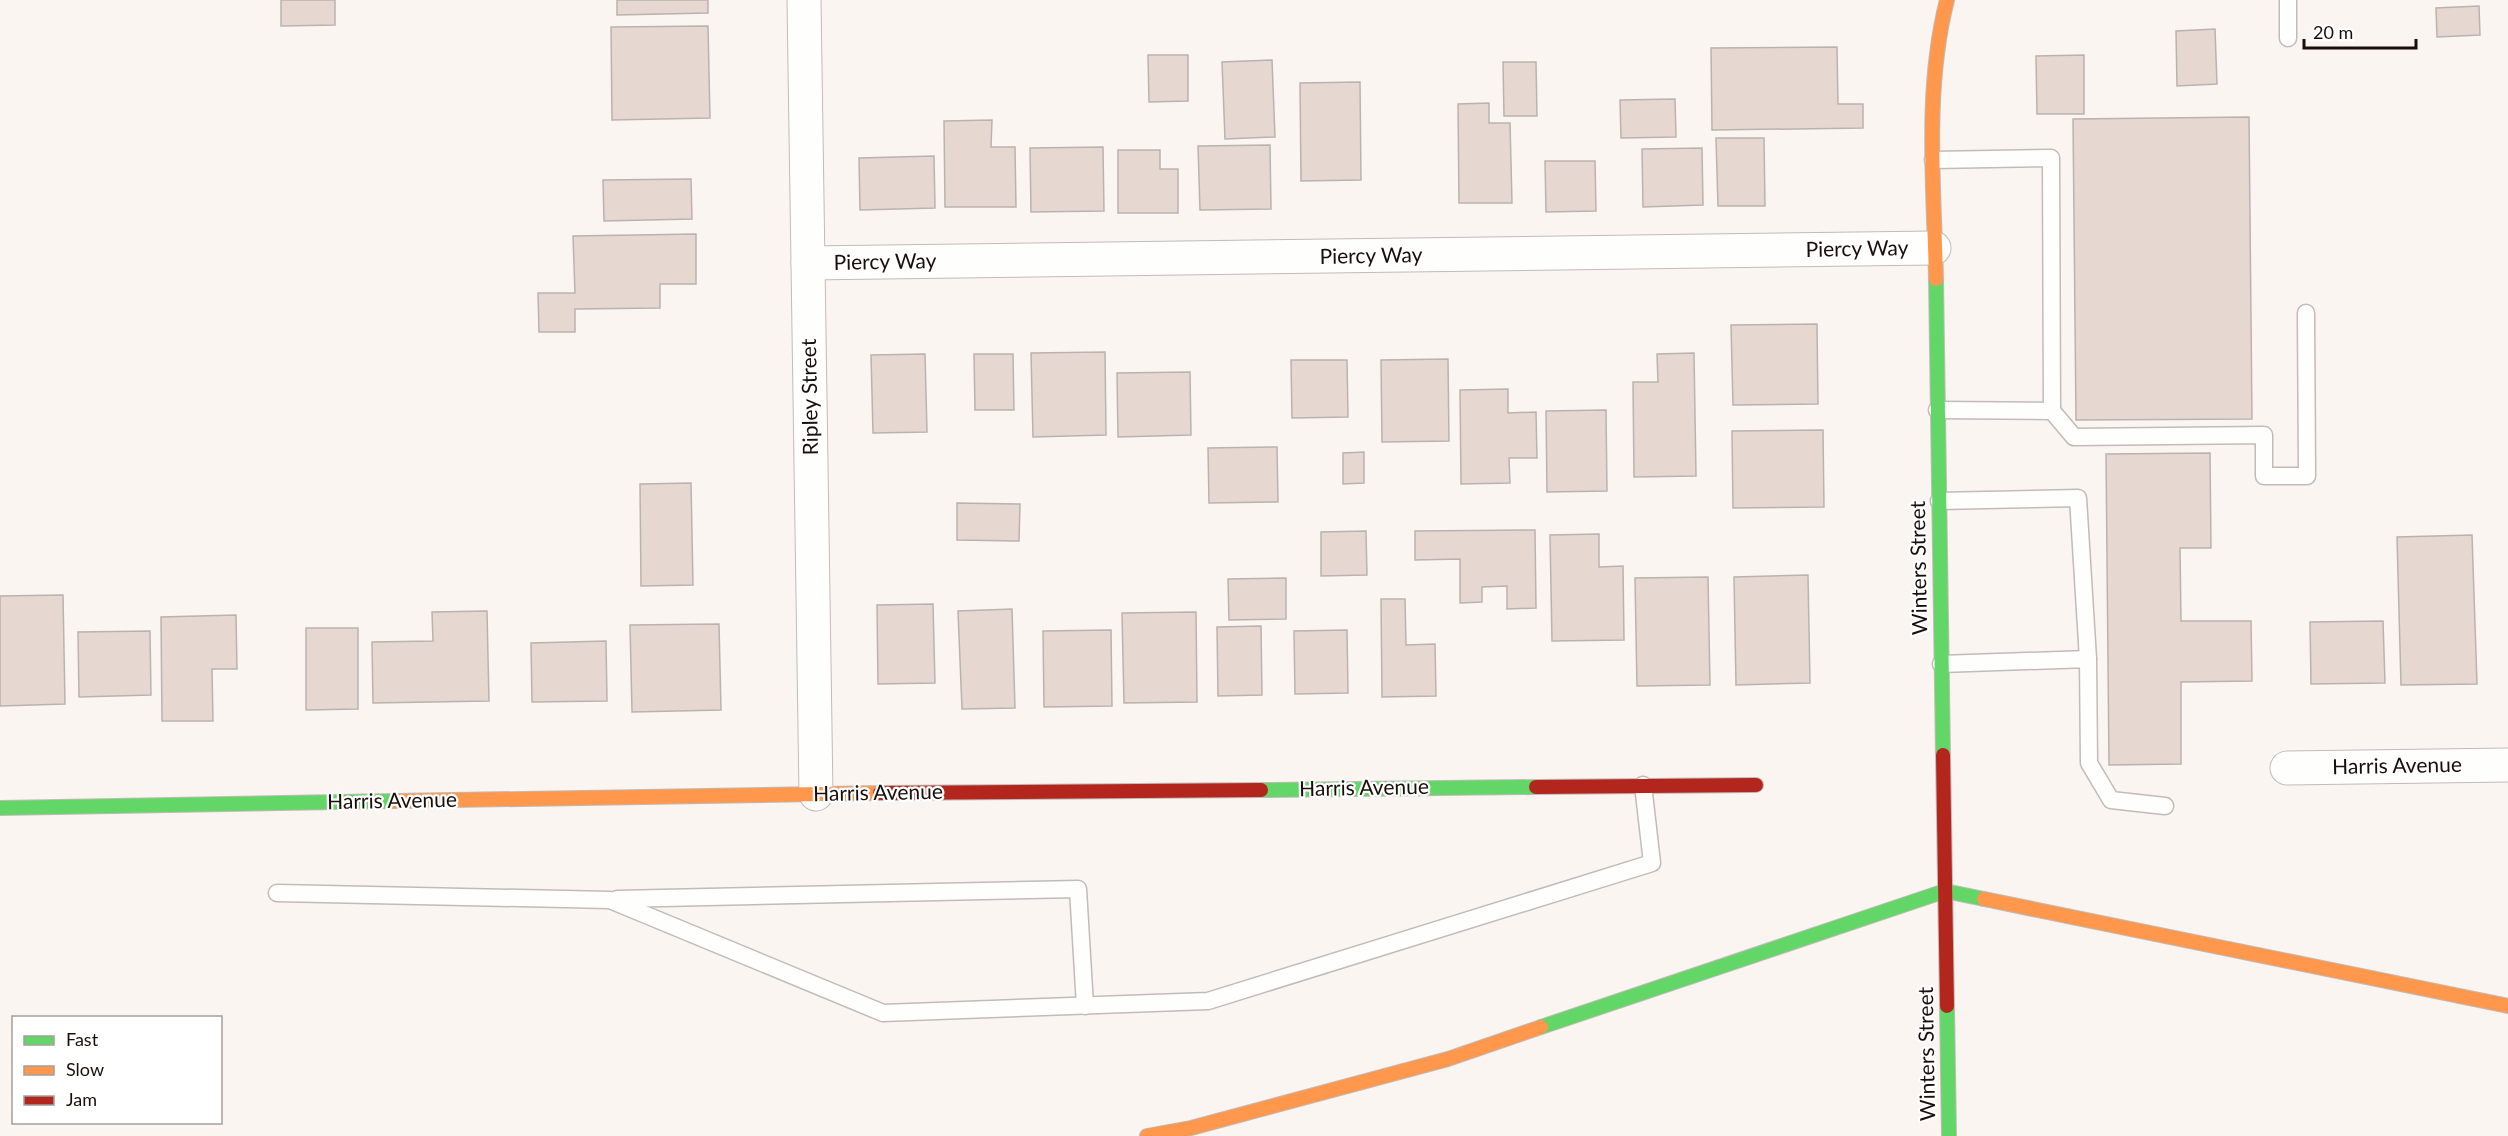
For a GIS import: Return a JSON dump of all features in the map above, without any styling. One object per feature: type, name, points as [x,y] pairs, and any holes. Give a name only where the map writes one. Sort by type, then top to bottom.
[{"type":"main road","name":"Winters Street","points":[[1947,0],[1942,20],[1933,102],[1933,160],[1949,1136]]},
{"type":"main road","name":"Harris Avenue","points":[[0,808],[816,794],[1756,785]]},
{"type":"main road","points":[[1147,1136],[1191,1128],[1448,1059],[1945,891],[2508,1006]]},
{"type":"street","name":"Ripley Street","points":[[804,0],[816,794]]},
{"type":"street","name":"Piercy Way","points":[[808,264],[1934,248]]},
{"type":"street","name":"Harris Avenue","points":[[2287,768],[2508,765]]},
{"type":"lane","points":[[2288,0],[2288,38]]},
{"type":"lane","points":[[1933,160],[2051,158],[2052,411],[2074,437],[2264,435],[2264,476],[2307,476],[2306,313]]},
{"type":"lane","points":[[1937,410],[2052,411]]},
{"type":"lane","points":[[1939,501],[2079,498],[2088,659],[2090,763],[2111,800],[2165,806]]},
{"type":"lane","points":[[1941,664],[2088,659]]},
{"type":"lane","points":[[610,900],[883,1013],[1209,1001],[1652,863],[1643,785]]},
{"type":"lane","points":[[278,893],[610,900],[1078,889],[1085,1006]]},
{"type":"building","points":[[281,0],[335,0],[335,25],[281,26]]},
{"type":"building","points":[[617,0],[708,0],[708,13],[617,15]]},
{"type":"building","points":[[2479,6],[2480,35],[2437,37],[2436,8]]},
{"type":"building","points":[[708,26],[710,118],[612,120],[611,27]]},
{"type":"building","points":[[2215,29],[2217,84],[2177,86],[2176,31]]},
{"type":"building","points":[[1837,47],[1838,104],[1863,104],[1863,128],[1712,130],[1711,48]]},
{"type":"building","points":[[1148,55],[1188,55],[1188,101],[1149,102]]},
{"type":"building","points":[[2084,55],[2084,114],[2037,114],[2036,56]]},
{"type":"building","points":[[1272,60],[1275,137],[1225,139],[1222,62]]},
{"type":"building","points":[[1503,62],[1536,62],[1537,116],[1504,116]]},
{"type":"building","points":[[1360,82],[1361,180],[1301,181],[1300,83]]},
{"type":"building","points":[[1675,99],[1676,137],[1621,138],[1620,100]]},
{"type":"building","points":[[1489,103],[1489,123],[1510,123],[1512,203],[1459,203],[1458,104]]},
{"type":"building","points":[[2249,117],[2252,419],[2076,420],[2073,119]]},
{"type":"building","points":[[992,120],[991,147],[1015,147],[1016,207],[945,207],[944,121]]},
{"type":"building","points":[[1716,138],[1764,138],[1765,206],[1718,206]]},
{"type":"building","points":[[1270,145],[1271,209],[1200,210],[1198,146]]},
{"type":"building","points":[[1103,147],[1104,211],[1031,212],[1030,148]]},
{"type":"building","points":[[1702,148],[1703,205],[1643,207],[1642,149]]},
{"type":"building","points":[[1118,150],[1160,150],[1160,169],[1178,169],[1178,213],[1118,213]]},
{"type":"building","points":[[934,156],[935,208],[860,210],[859,158]]},
{"type":"building","points":[[1545,161],[1595,161],[1596,211],[1546,212]]},
{"type":"building","points":[[691,179],[692,219],[604,221],[603,180]]},
{"type":"building","points":[[696,234],[696,284],[660,284],[660,308],[575,309],[575,332],[539,332],[538,293],[575,293],[573,236]]},
{"type":"building","points":[[1817,324],[1818,404],[1733,405],[1731,325]]},
{"type":"building","points":[[1105,352],[1106,435],[1033,437],[1031,353]]},
{"type":"building","points":[[1694,353],[1696,476],[1634,477],[1633,382],[1658,382],[1657,354]]},
{"type":"building","points":[[925,354],[927,432],[873,433],[871,355]]},
{"type":"building","points":[[974,354],[1013,354],[1014,410],[975,410]]},
{"type":"building","points":[[1448,359],[1449,441],[1382,442],[1381,360]]},
{"type":"building","points":[[1291,360],[1347,360],[1348,417],[1292,418]]},
{"type":"building","points":[[1190,372],[1191,435],[1118,437],[1117,373]]},
{"type":"building","points":[[1508,389],[1508,413],[1536,412],[1537,458],[1509,458],[1510,483],[1461,484],[1460,390]]},
{"type":"building","points":[[1606,410],[1607,491],[1547,492],[1546,411]]},
{"type":"building","points":[[1823,430],[1824,507],[1733,508],[1732,431]]},
{"type":"building","points":[[1277,447],[1278,502],[1209,503],[1208,448]]},
{"type":"building","points":[[1364,452],[1364,483],[1343,484],[1343,453]]},
{"type":"building","points":[[2210,453],[2211,548],[2180,548],[2181,621],[2251,621],[2252,681],[2181,682],[2181,764],[2109,765],[2106,454]]},
{"type":"building","points":[[691,483],[693,585],[641,586],[640,484]]},
{"type":"building","points":[[957,503],[1020,504],[1019,541],[957,540]]},
{"type":"building","points":[[1535,530],[1536,608],[1507,609],[1507,586],[1482,587],[1482,602],[1460,603],[1460,559],[1415,560],[1415,531]]},
{"type":"building","points":[[1366,531],[1367,575],[1321,576],[1321,532]]},
{"type":"building","points":[[1599,534],[1599,567],[1623,566],[1624,640],[1552,641],[1550,535]]},
{"type":"building","points":[[2472,535],[2477,684],[2401,685],[2397,537]]},
{"type":"building","points":[[1808,575],[1810,683],[1736,685],[1734,577]]},
{"type":"building","points":[[1708,577],[1710,685],[1637,686],[1635,578]]},
{"type":"building","points":[[1286,578],[1286,619],[1229,620],[1228,579]]},
{"type":"building","points":[[63,595],[65,704],[0,706],[0,596]]},
{"type":"building","points":[[1381,599],[1405,599],[1406,645],[1435,644],[1436,696],[1382,697]]},
{"type":"building","points":[[933,604],[935,683],[878,684],[877,605]]},
{"type":"building","points":[[1012,609],[1015,708],[962,709],[958,611]]},
{"type":"building","points":[[487,611],[489,701],[373,703],[372,642],[433,641],[432,612]]},
{"type":"building","points":[[1196,612],[1197,702],[1124,703],[1122,613]]},
{"type":"building","points":[[236,615],[237,669],[212,669],[213,721],[162,721],[161,617]]},
{"type":"building","points":[[2383,621],[2385,683],[2311,684],[2310,622]]},
{"type":"building","points":[[719,624],[721,710],[632,712],[630,625]]},
{"type":"building","points":[[1261,626],[1262,695],[1218,696],[1217,627]]},
{"type":"building","points":[[306,628],[358,628],[358,709],[306,710]]},
{"type":"building","points":[[1111,630],[1112,706],[1044,707],[1043,631]]},
{"type":"building","points":[[1347,630],[1348,693],[1295,694],[1294,631]]},
{"type":"building","points":[[150,631],[151,695],[79,697],[78,632]]},
{"type":"building","points":[[606,641],[607,701],[532,702],[531,643]]},
{"type":"traffic: fast","points":[[1936,279],[1943,755]]},
{"type":"traffic: fast","points":[[1261,790],[1536,787]]},
{"type":"traffic: fast","points":[[0,808],[395,801]]},
{"type":"traffic: fast","points":[[1541,1027],[1945,891],[1984,899]]},
{"type":"traffic: fast","points":[[1947,1006],[1949,1136]]},
{"type":"traffic: slow","points":[[1936,279],[1933,104],[1935,69],[1947,0]]},
{"type":"traffic: slow","points":[[395,801],[880,793]]},
{"type":"traffic: slow","points":[[1984,899],[2508,1006]]},
{"type":"traffic: slow","points":[[1147,1136],[1191,1128],[1448,1059],[1541,1027]]},
{"type":"traffic: jam","points":[[1943,755],[1947,1006]]},
{"type":"traffic: jam","points":[[1536,787],[1756,785]]},
{"type":"traffic: jam","points":[[880,793],[1261,790]]}]
